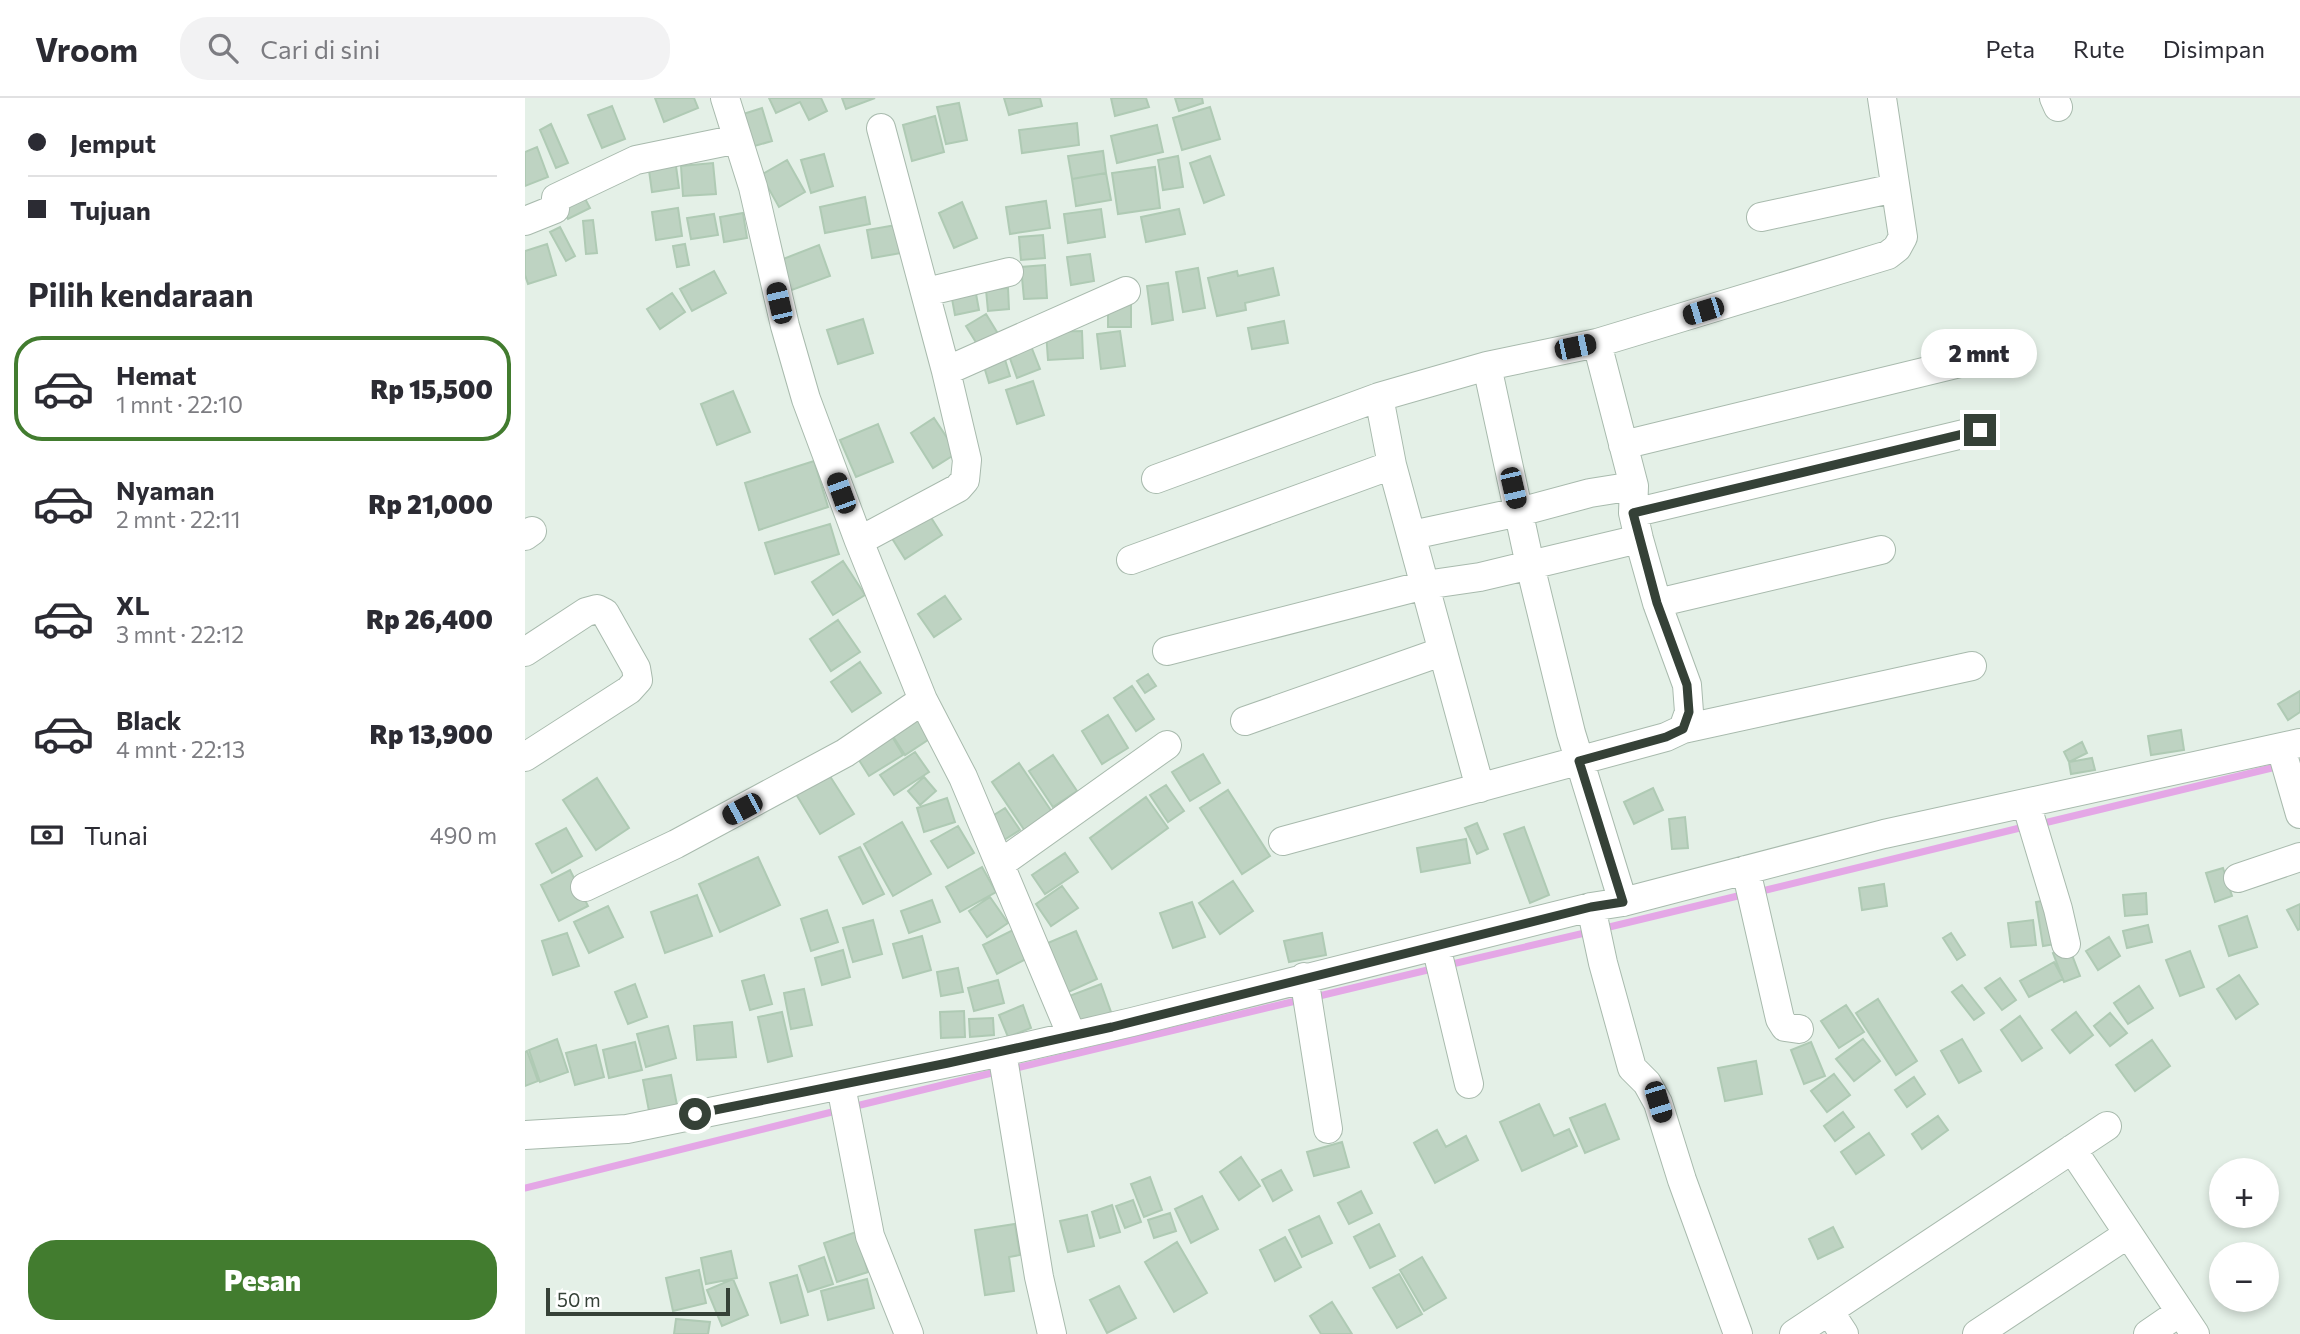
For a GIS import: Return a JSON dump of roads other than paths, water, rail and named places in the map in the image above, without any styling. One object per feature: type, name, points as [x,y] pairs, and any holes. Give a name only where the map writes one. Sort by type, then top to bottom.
[{"type":"street","points":[[725,98],[753,187],[785,326],[806,399],[923,700],[964,777],[1072,1036]]},
{"type":"street","points":[[1156,479],[1379,397],[1487,366],[1597,343],[1888,255],[1897,248],[1903,237],[1882,98]]},
{"type":"street","points":[[859,541],[958,488],[965,480],[967,460],[926,292],[881,128]]},
{"type":"street","points":[[525,221],[555,209],[556,198],[636,160],[738,139]]},
{"type":"street","points":[[1761,217],[1895,188]]},
{"type":"street","points":[[926,292],[1009,272]]},
{"type":"street","points":[[946,372],[1126,291]]},
{"type":"street","points":[[1597,343],[1623,445],[1635,513],[1657,603],[1687,685],[1689,712],[1683,729]]},
{"type":"street","points":[[1623,445],[1985,357]]},
{"type":"street","points":[[1487,366],[1530,565],[1579,761],[1623,902]]},
{"type":"street","points":[[1379,397],[1392,466],[1480,788]]},
{"type":"street","points":[[1167,651],[1426,585],[1480,577],[1530,565],[1635,513],[1980,430]]},
{"type":"street","points":[[1131,560],[1392,466]]},
{"type":"street","points":[[1412,535],[1519,512],[1590,493],[1635,513]]},
{"type":"street","points":[[1657,603],[1881,550]]},
{"type":"street","points":[[525,652],[586,612],[597,609],[605,613],[636,668],[638,680],[629,690],[525,757]]},
{"type":"street","points":[[1245,721],[1441,652]]},
{"type":"street","points":[[1283,841],[1666,737],[1683,729],[1972,666]]},
{"type":"street","points":[[585,887],[676,844],[845,753],[923,700]]},
{"type":"street","points":[[1000,864],[1167,745]]},
{"type":"street","points":[[525,1135],[627,1129],[1005,1068],[1072,1036],[1308,996],[1440,965],[1623,902],[1750,889],[1884,834],[2031,819],[2289,750],[2300,814]]},
{"type":"street","points":[[2031,819],[2066,944]]},
{"type":"street","points":[[2238,877],[2300,857]]},
{"type":"street","points":[[1750,889],[1780,1019],[1785,1027],[1799,1029]]},
{"type":"street","points":[[1593,913],[1603,963],[1632,1068],[1647,1083],[1658,1102],[1682,1180],[1738,1334]]},
{"type":"street","points":[[1440,965],[1469,1084]]},
{"type":"street","points":[[1308,996],[1328,1129]]},
{"type":"street","points":[[1005,1068],[1039,1277],[1052,1334]]},
{"type":"street","points":[[842,1093],[870,1236],[909,1334]]},
{"type":"street","points":[[1794,1334],[1836,1323],[2107,1126]]},
{"type":"street","points":[[2072,1149],[2187,1323],[2148,1334]]},
{"type":"street","points":[[1977,1334],[2128,1234]]},
{"type":"waterway","points":[[2040,824],[2280,766]]},
{"type":"waterway","points":[[1758,892],[2028,826]]},
{"type":"waterway","points":[[1601,929],[1746,894]]},
{"type":"waterway","points":[[1448,965],[1589,932]]},
{"type":"waterway","points":[[1315,997],[1436,968]]},
{"type":"waterway","points":[[1012,1069],[1300,1000]]},
{"type":"waterway","points":[[852,1107],[1000,1071]]},
{"type":"waterway","points":[[525,1188],[840,1110]]}]
